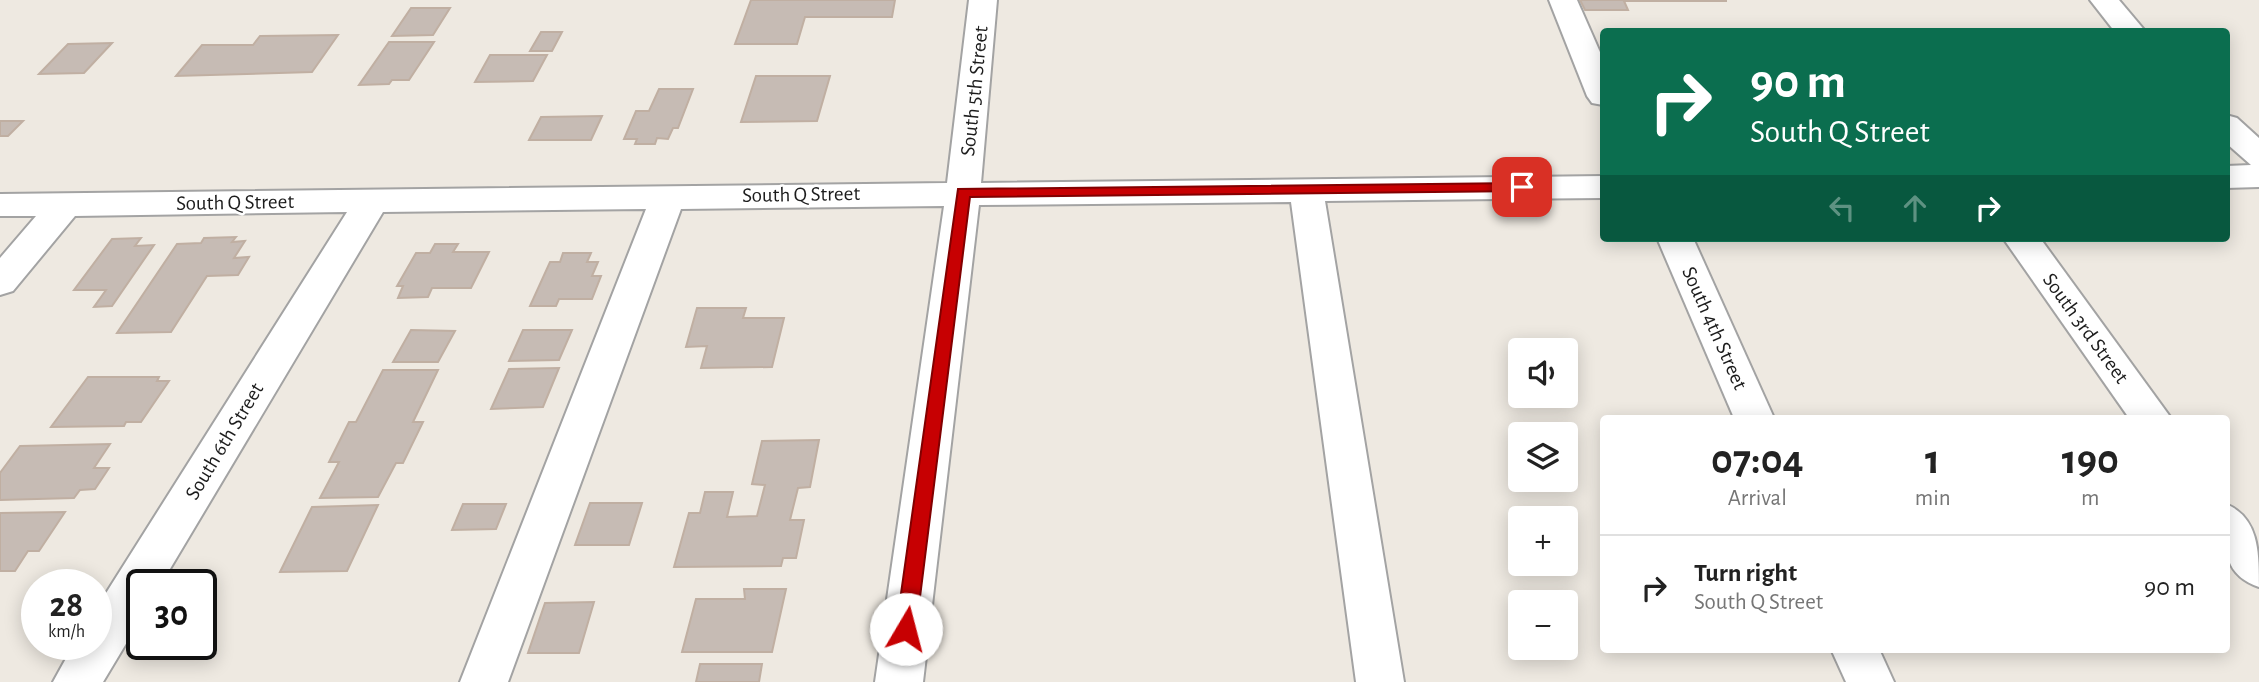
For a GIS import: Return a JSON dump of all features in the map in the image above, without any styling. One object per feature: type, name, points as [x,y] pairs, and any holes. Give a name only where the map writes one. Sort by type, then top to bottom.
[{"type":"street","name":"South 5th Street","points":[[899,682],[963,192],[983,0]]},
{"type":"street","points":[[1563,0],[1600,89]]},
{"type":"street","points":[[2104,0],[2128,28]]},
{"type":"street","points":[[2230,129],[2259,158]]},
{"type":"street","points":[[2230,177],[2259,176]]},
{"type":"street","name":"South Q Street","points":[[0,205],[963,192],[1600,187]]},
{"type":"street","points":[[1306,189],[1380,682]]},
{"type":"street","points":[[484,682],[668,196]]},
{"type":"street","name":"South 6th Street","points":[[77,682],[372,201]]},
{"type":"street","points":[[0,282],[66,204]]},
{"type":"street","name":"South 4th Street","points":[[1677,242],[1753,415]]},
{"type":"street","name":"South 3rd Street","points":[[2024,242],[2149,415]]},
{"type":"street","points":[[2230,528],[2259,568]]},
{"type":"street","points":[[1857,653],[1870,682]]},
{"type":"building","points":[[751,0],[895,0],[892,17],[805,17],[797,44],[735,44]]},
{"type":"building","points":[[1580,0],[1726,1],[1624,1],[1628,10],[1585,10]]},
{"type":"building","points":[[411,8],[450,8],[433,35],[392,36]]},
{"type":"building","points":[[541,32],[562,32],[552,51],[530,51]]},
{"type":"building","points":[[338,35],[312,72],[176,76],[202,45],[253,45],[260,36]]},
{"type":"building","points":[[389,42],[434,42],[409,80],[359,85]]},
{"type":"building","points":[[112,43],[84,73],[39,74],[68,44]]},
{"type":"building","points":[[490,55],[547,55],[533,81],[475,82]]},
{"type":"building","points":[[756,76],[830,76],[817,121],[741,122]]},
{"type":"building","points":[[659,89],[693,89],[678,128],[673,128],[668,139],[657,138],[655,144],[635,144],[637,139],[624,139],[636,111],[649,111]]},
{"type":"building","points":[[602,116],[591,140],[529,140],[541,117]]},
{"type":"building","points":[[0,121],[23,121],[8,136],[0,136]]},
{"type":"building","points":[[236,237],[232,242],[245,241],[234,258],[249,257],[238,275],[207,276],[171,332],[117,333],[177,244],[201,243],[204,238]]},
{"type":"building","points":[[141,238],[135,246],[154,245],[112,306],[94,307],[106,290],[74,290],[112,239]]},
{"type":"building","points":[[435,244],[458,244],[453,252],[489,252],[471,288],[432,288],[428,297],[398,298],[403,286],[397,286],[416,253],[430,253]]},
{"type":"building","points":[[563,253],[591,253],[587,262],[598,262],[592,276],[601,276],[592,299],[559,299],[556,306],[530,306],[550,262],[560,262]]},
{"type":"building","points":[[697,308],[746,308],[743,318],[784,318],[772,367],[701,368],[707,346],[686,347]]},
{"type":"building","points":[[411,330],[455,331],[438,362],[393,362]]},
{"type":"building","points":[[523,330],[572,330],[559,360],[509,361]]},
{"type":"building","points":[[559,368],[543,407],[491,409],[509,369]]},
{"type":"building","points":[[383,370],[438,370],[413,422],[423,422],[403,463],[396,463],[378,497],[320,498],[339,462],[329,462],[349,422],[356,422]]},
{"type":"building","points":[[88,377],[159,377],[157,381],[169,381],[141,422],[126,422],[124,426],[51,427]]},
{"type":"building","points":[[819,440],[810,487],[798,488],[790,520],[804,520],[796,558],[783,558],[781,566],[674,567],[689,513],[700,513],[705,492],[733,492],[727,517],[757,516],[765,485],[752,484],[762,441]]},
{"type":"building","points":[[110,444],[94,468],[109,468],[95,489],[80,490],[74,498],[0,500],[0,473],[20,446]]},
{"type":"building","points":[[590,503],[642,503],[629,545],[575,545]]},
{"type":"building","points":[[463,504],[506,504],[496,529],[452,530]]},
{"type":"building","points":[[378,505],[347,571],[280,572],[312,507]]},
{"type":"building","points":[[65,512],[39,551],[28,551],[15,571],[0,571],[0,513]]},
{"type":"building","points":[[744,589],[786,589],[772,652],[682,652],[696,599],[745,599]]},
{"type":"building","points":[[594,602],[579,653],[528,653],[545,603]]},
{"type":"building","points":[[700,664],[762,664],[759,682],[696,682]]},
{"type":"route","points":[[906,629],[963,192],[1522,187]]}]
